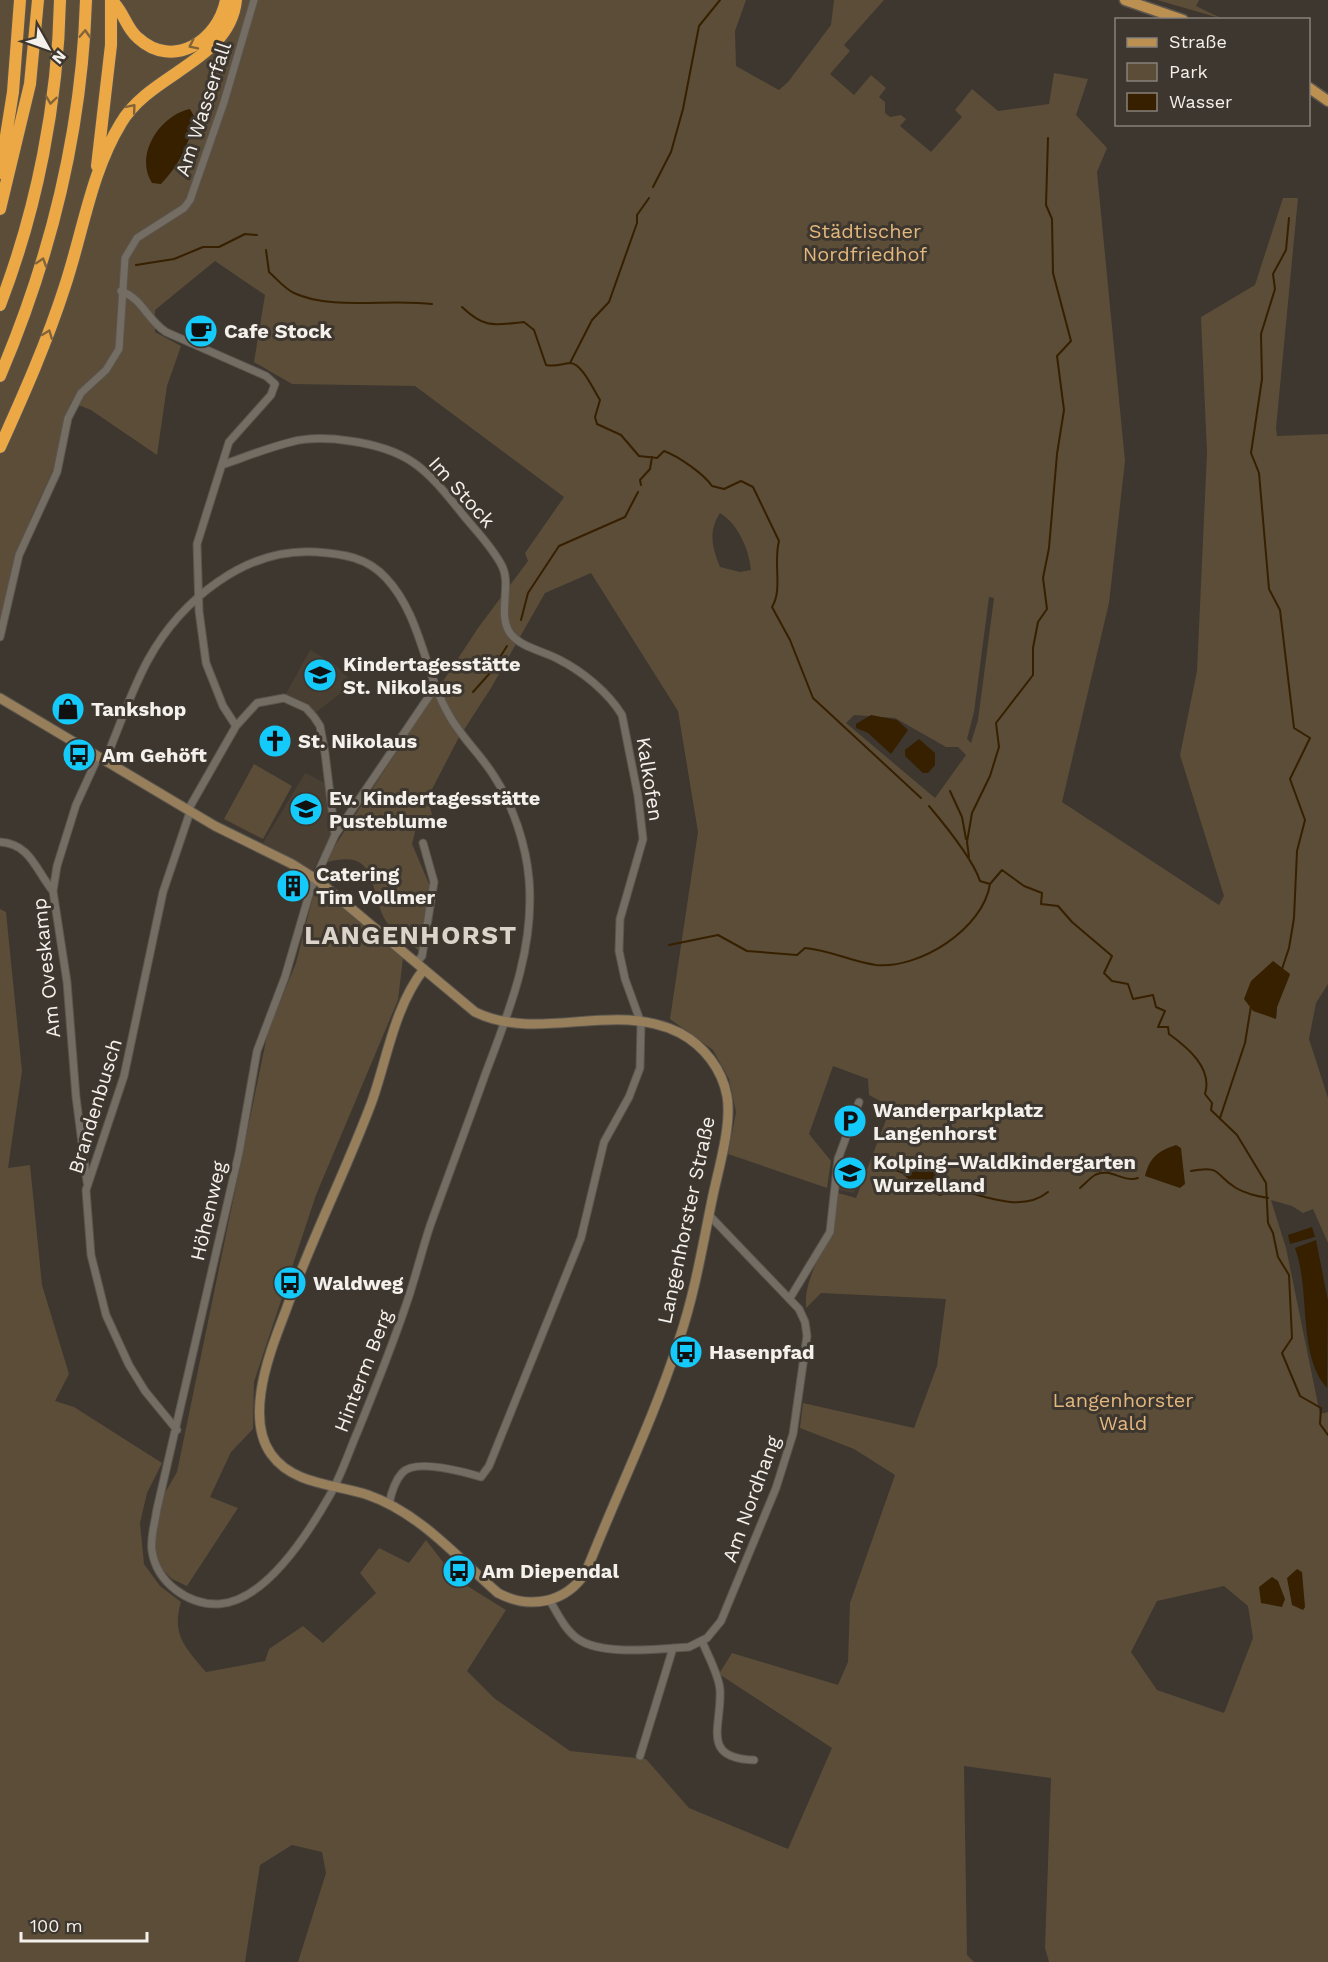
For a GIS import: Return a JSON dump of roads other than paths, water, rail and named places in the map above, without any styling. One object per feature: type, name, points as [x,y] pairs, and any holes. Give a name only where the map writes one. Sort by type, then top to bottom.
[{"type":"highway","points":[[0,173],[13,92],[20,0]]},
{"type":"highway","points":[[0,209],[30,84],[38,0]]},
{"type":"highway","points":[[0,305],[19,250],[40,167],[51,103],[60,0]]},
{"type":"highway","points":[[0,376],[32,294],[58,205],[77,107],[86,0]]},
{"type":"highway","points":[[111,0],[120,8],[130,31],[140,40],[148,46],[175,51],[194,46],[208,36],[218,25],[226,0]]},
{"type":"highway","points":[[0,447],[51,329],[96,176],[109,66],[111,0]]},
{"type":"highway","points":[[96,176],[128,112],[153,87],[214,45],[230,23],[236,0]]},
{"type":"main road","points":[[1125,0],[1177,18]]},
{"type":"main road","points":[[1310,88],[1328,101]]},
{"type":"street","name":"Am Wasserfall","points":[[0,637],[20,555],[57,472],[68,418],[81,393],[106,370],[119,349],[121,291],[125,258],[142,234],[184,208],[193,192],[224,102],[255,0]]},
{"type":"street","points":[[121,291],[136,298],[155,324],[166,332],[266,376],[276,384],[271,395],[229,442],[197,544],[198,598],[206,663],[223,706],[236,726]]},
{"type":"street","name":"Im Stock","points":[[222,465],[274,446],[312,439],[343,440],[395,450],[435,480],[494,553],[503,569],[506,594]]},
{"type":"street","name":"Hinterm Berg","points":[[153,1556],[164,1578],[184,1595],[196,1602],[231,1602],[260,1586],[278,1568],[307,1532],[334,1487],[392,1345],[430,1228],[504,1023],[526,949],[530,895],[526,855],[511,809],[500,785],[448,714],[412,621],[394,588],[378,570],[357,558],[326,552],[278,553],[227,575],[198,598]]},
{"type":"street","name":"Kalkofen","points":[[506,594],[507,626],[514,637],[566,663],[610,698],[622,715],[638,796],[643,839],[620,919],[619,951],[621,967],[641,1023]]},
{"type":"street","points":[[102,759],[150,656],[179,617],[198,598]]},
{"type":"street","name":"Höhenweg","points":[[153,1556],[154,1525],[239,1153],[257,1051],[285,977],[316,879],[335,835],[436,686]]},
{"type":"street","name":"Langenhorster Straße","points":[[0,698],[189,811],[316,879],[475,1012],[504,1023],[531,1025],[597,1020],[641,1023],[665,1028],[692,1041],[711,1059],[723,1083],[728,1107],[709,1215],[679,1342],[586,1572],[571,1589],[549,1601]]},
{"type":"street","name":"Brandenbusch","points":[[177,1430],[140,1383],[106,1315],[91,1256],[86,1210],[87,1183],[98,1161],[124,1076],[161,901],[189,811],[236,726],[257,703],[277,698],[296,703],[314,717],[320,726],[335,835]]},
{"type":"street","name":"Am Oveskamp","points":[[87,1183],[71,1051],[67,982],[53,891],[59,858],[76,805],[102,759]]},
{"type":"street","points":[[0,842],[16,846],[30,855],[42,878],[53,891]]},
{"type":"street","points":[[423,843],[434,882],[420,966],[404,1003],[371,1103],[312,1241],[278,1330],[261,1392],[260,1426],[269,1452],[293,1474],[370,1496],[389,1504],[425,1527],[498,1593],[525,1603],[549,1601],[577,1639],[590,1646],[604,1649],[673,1648],[689,1647],[702,1641],[720,1688],[715,1737],[722,1749],[732,1757],[754,1760]]},
{"type":"street","points":[[389,1504],[396,1481],[403,1472],[411,1467],[445,1468],[481,1477],[489,1466],[583,1232],[604,1142],[636,1081],[640,1068],[641,1023]]},
{"type":"street","points":[[789,1298],[830,1232],[838,1159],[859,1102]]},
{"type":"street","name":"Am Nordhang","points":[[702,1641],[713,1633],[721,1621],[787,1460],[807,1336],[805,1322],[789,1298],[709,1215]]},
{"type":"street","points":[[639,1756],[673,1648]]},
{"type":"water","points":[[190,109],[195,118],[183,153],[161,184],[152,183],[147,172],[146,160],[153,138],[169,119]]},
{"type":"water","points":[[871,715],[897,720],[908,730],[891,754],[868,733],[856,728],[856,724]]},
{"type":"water","points":[[919,739],[935,753],[935,765],[928,773],[923,773],[905,756],[905,750]]},
{"type":"water","points":[[1273,961],[1290,974],[1277,1007],[1276,1019],[1253,1011],[1244,999],[1251,981]]},
{"type":"water","points":[[1176,1145],[1181,1148],[1185,1184],[1180,1188],[1145,1176],[1149,1164],[1156,1156]]},
{"type":"water","points":[[913,1166],[929,1169],[947,1177],[945,1194],[940,1196],[923,1189],[900,1171]]},
{"type":"water","points":[[1312,1227],[1315,1237],[1290,1244],[1288,1235]]},
{"type":"water","points":[[1316,1240],[1328,1301],[1327,1388],[1318,1374],[1308,1341],[1303,1283],[1295,1248]]},
{"type":"water","points":[[1297,1569],[1302,1572],[1305,1607],[1303,1610],[1292,1605],[1287,1578]]},
{"type":"water","points":[[1272,1577],[1278,1581],[1285,1599],[1282,1607],[1261,1603],[1259,1587]]},
{"type":"waterway","points":[[653,187],[671,152],[683,109],[699,26],[720,0]]},
{"type":"waterway","points":[[969,857],[967,842],[972,813],[990,776],[999,747],[996,723],[1033,675],[1033,648],[1038,622],[1047,609],[1043,578],[1049,548],[1057,454],[1064,410],[1057,356],[1071,341],[1053,273],[1052,219],[1046,205],[1048,138]]},
{"type":"waterway","points":[[570,363],[592,320],[609,302],[637,223],[637,215],[649,198]]},
{"type":"waterway","points":[[1282,969],[1289,948],[1294,918],[1297,851],[1305,820],[1290,779],[1310,738],[1294,728],[1280,610],[1269,589],[1259,473],[1251,453],[1262,379],[1261,334],[1275,289],[1273,274],[1286,250],[1289,218]]},
{"type":"waterway","points":[[136,265],[174,259],[203,247],[219,247],[245,234],[257,235]]},
{"type":"waterway","points":[[266,250],[269,272],[291,291],[309,298],[343,303],[432,304]]},
{"type":"waterway","points":[[462,307],[477,319],[490,324],[524,322],[534,330],[546,365],[570,363],[579,368],[600,400],[595,417],[597,424],[621,435],[639,456],[657,458],[664,451],[690,466],[712,486],[724,489],[741,481],[753,487],[779,541],[777,592],[772,607],[790,640],[813,698],[921,798]]},
{"type":"waterway","points":[[641,485],[640,480],[650,469],[652,457]]},
{"type":"waterway","points":[[521,620],[528,593],[559,546],[625,517],[638,492]]},
{"type":"waterway","points":[[473,692],[490,673],[507,646]]},
{"type":"waterway","points":[[950,791],[962,817],[966,839]]},
{"type":"waterway","points":[[929,806],[965,853],[980,881],[990,884],[1002,870],[1024,886],[1042,893],[1041,904],[1058,906],[1072,922],[1112,956],[1104,973],[1112,981],[1128,984],[1133,999],[1153,995],[1156,1007],[1165,1011],[1158,1027],[1168,1027],[1169,1034],[1197,1059],[1205,1075],[1205,1094],[1212,1103],[1211,1110],[1237,1135],[1266,1183],[1268,1223],[1273,1233],[1278,1257],[1289,1275],[1292,1338],[1282,1353],[1300,1396],[1321,1408],[1320,1424],[1328,1435]]},
{"type":"waterway","points":[[669,945],[718,935],[747,951],[797,955],[805,948],[876,965],[893,965],[930,953],[947,943],[975,916],[985,901],[990,884]]},
{"type":"waterway","points":[[1220,1118],[1245,1043],[1251,1006]]},
{"type":"waterway","points":[[884,1166],[901,1172]]},
{"type":"waterway","points":[[1191,1171],[1214,1170],[1240,1190],[1268,1198]]},
{"type":"waterway","points":[[1080,1188],[1093,1176],[1101,1173],[1127,1179],[1138,1178]]},
{"type":"waterway","points":[[947,1187],[958,1190]]},
{"type":"waterway","points":[[964,1191],[1008,1202],[1029,1201],[1048,1192]]},
{"type":"place","name":"Cafe Stock","points":[[201,331]]},
{"type":"place","name":"Kindertagesstätte St. Nikolaus","points":[[320,675]]},
{"type":"place","name":"Tankshop","points":[[68,709]]},
{"type":"place","name":"St. Nikolaus","points":[[275,741]]},
{"type":"place","name":"Am Gehöft","points":[[79,755]]},
{"type":"place","name":"Ev. Kindertagesstätte Pusteblume","points":[[306,809]]},
{"type":"place","name":"Catering Tim Vollmer","points":[[293,886]]},
{"type":"place","name":"Wanderparkplatz Langenhorst","points":[[850,1121]]},
{"type":"place","name":"Kolping–Waldkindergarten Wurzelland","points":[[850,1173]]},
{"type":"place","name":"Waldweg","points":[[290,1283]]},
{"type":"place","name":"Hasenpfad","points":[[686,1352]]},
{"type":"place","name":"Am Diependal","points":[[459,1571]]},
{"type":"district","name":"LANGENHORST","points":[[411,935]]},
{"type":"park label","name":"Städtischer Nordfriedhof","points":[[865,242]]},
{"type":"park label","name":"Langenhorster Wald","points":[[1123,1412]]}]
